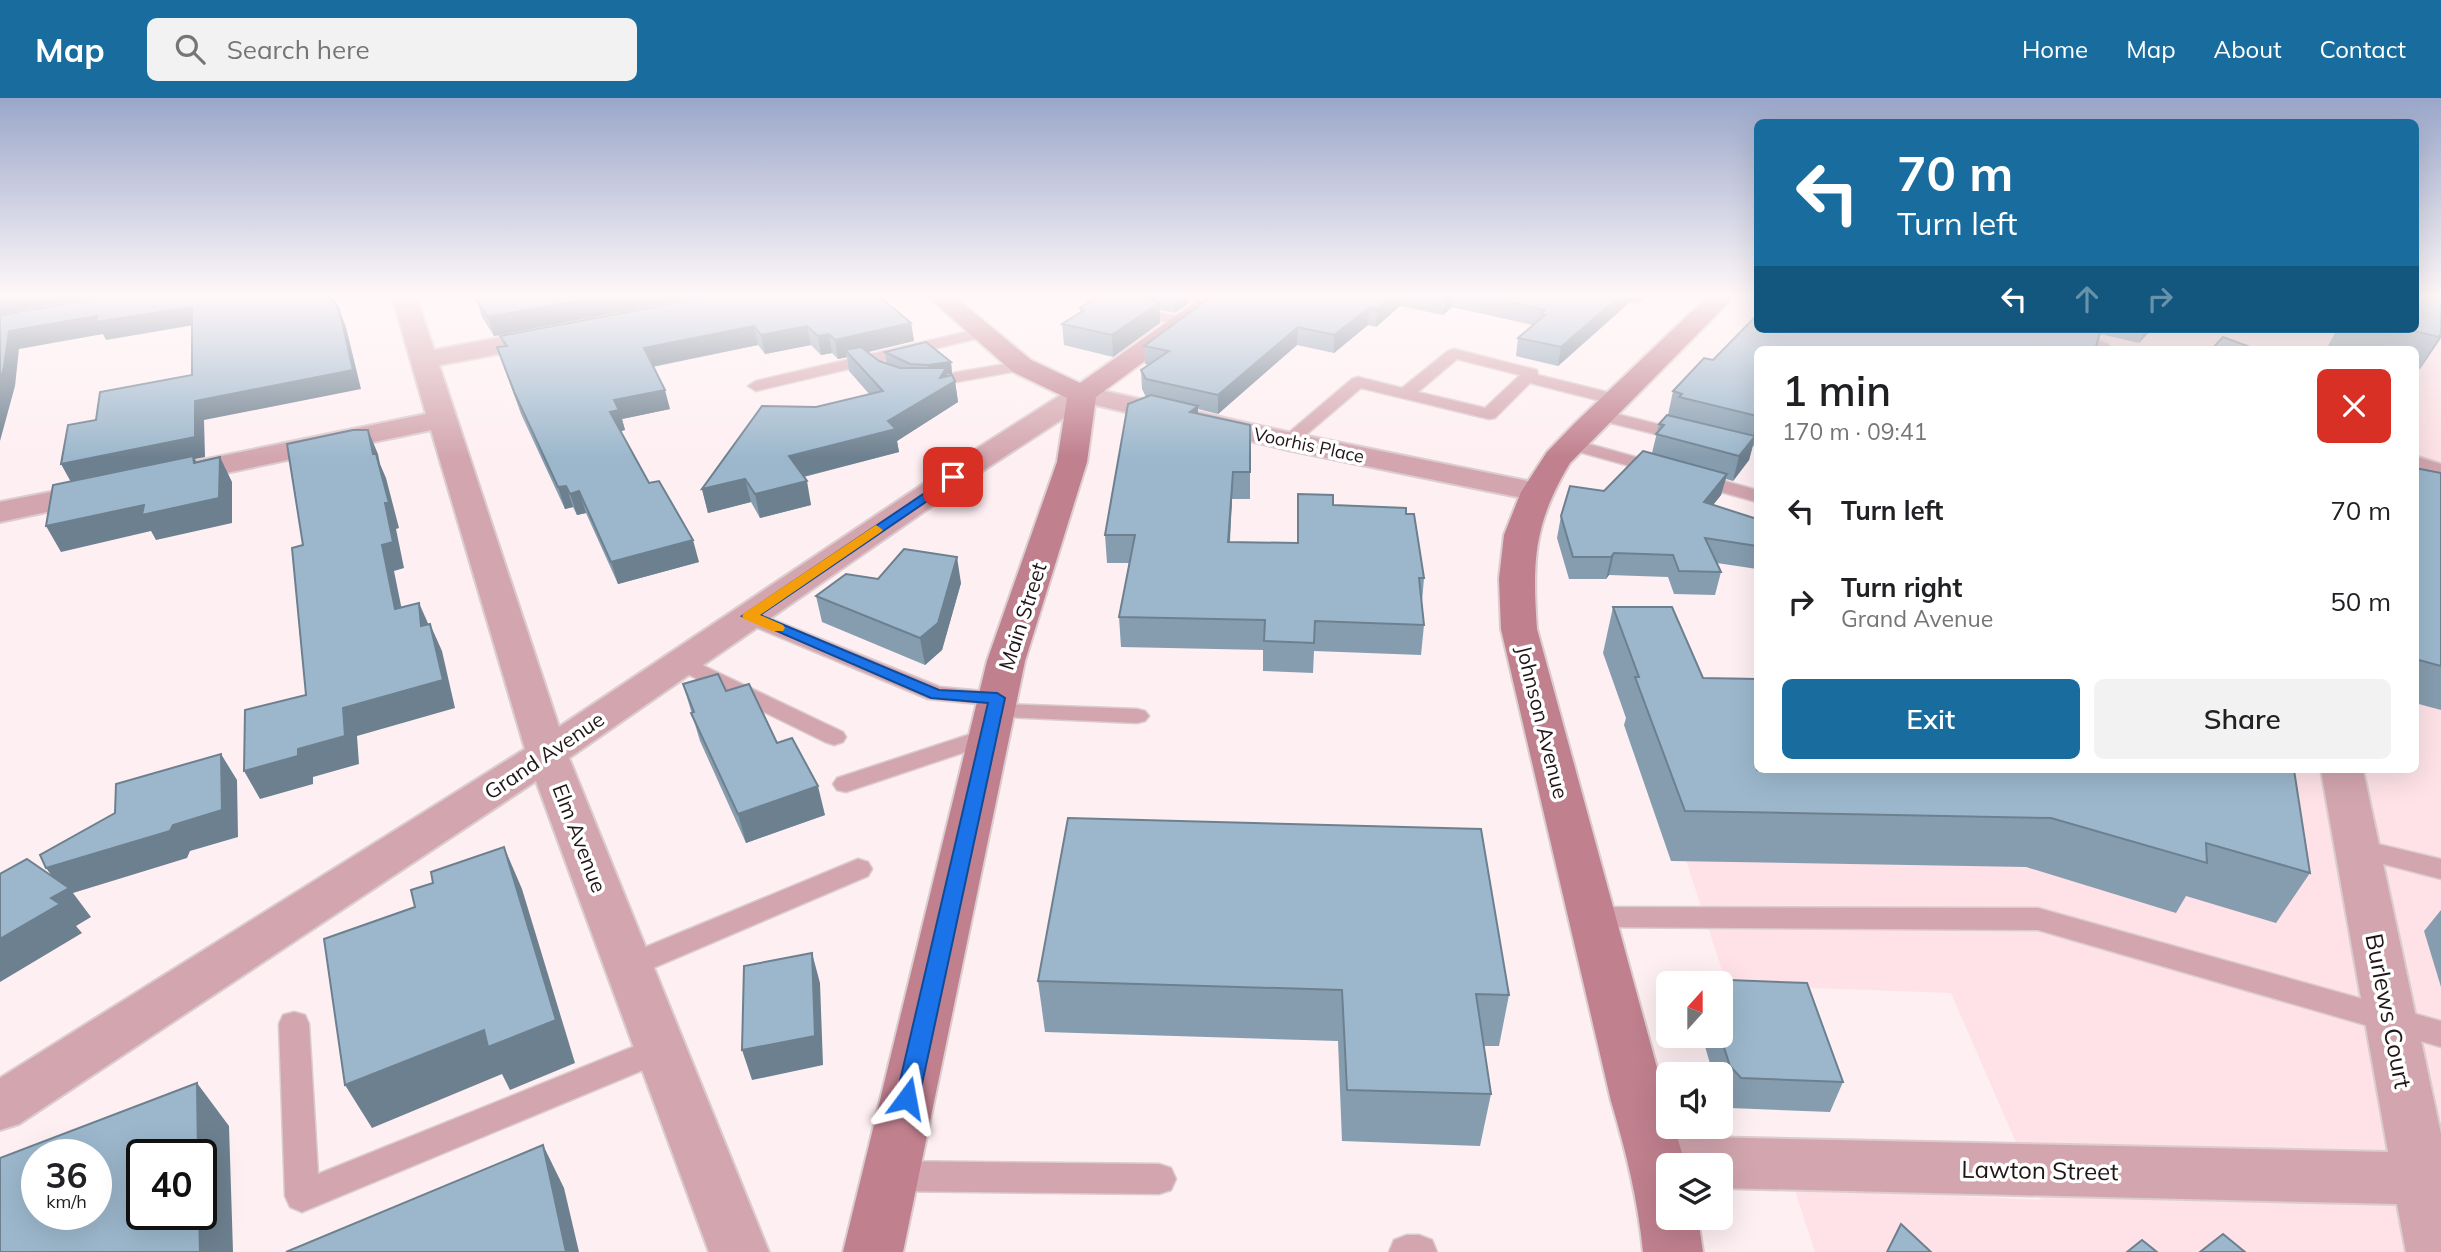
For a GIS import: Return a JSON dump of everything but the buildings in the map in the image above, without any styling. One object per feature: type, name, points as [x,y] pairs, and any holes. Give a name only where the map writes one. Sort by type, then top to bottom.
[{"type":"street","name":"Elm Avenue","points":[[421,350],[547,754],[739,1252]]},
{"type":"street","points":[[424,360],[479,350]]},
{"type":"street","points":[[1002,350],[1022,366],[1082,394],[1134,350]]},
{"type":"street","name":"Johnson Avenue","points":[[1656,1166],[1519,629],[1516,579],[1521,535],[1537,492],[1558,458],[1668,350]]},
{"type":"street","name":"Voorhis Place","points":[[1082,394],[1289,441],[1537,492]]},
{"type":"street","name":"Grand Avenue","points":[[0,1107],[547,754],[976,462],[1082,394]]},
{"type":"street","name":"Main Street","points":[[873,1252],[1006,661],[1072,462],[1082,394]]},
{"type":"street","points":[[0,512],[442,419]]},
{"type":"street","points":[[2419,466],[2441,474]]},
{"type":"street","name":"Burlews Court","points":[[2343,773],[2437,1245]]},
{"type":"street","name":"Lawton Street","points":[[1733,1186],[2422,1179]]},
{"type":"street","points":[[1670,1230],[1673,1252]]},
{"type":"lane","points":[[756,386],[911,350]]},
{"type":"lane","points":[[1289,441],[1359,382],[1489,414],[1531,373],[1454,354],[1406,393]]},
{"type":"lane","points":[[869,360],[888,377]]},
{"type":"lane","points":[[908,382],[951,380],[1022,366]]},
{"type":"lane","points":[[1527,377],[1708,442]]},
{"type":"lane","points":[[1571,444],[1754,495]]},
{"type":"lane","points":[[749,616],[936,694],[994,715],[1137,716]]},
{"type":"lane","points":[[681,662],[834,737]]},
{"type":"lane","points":[[846,784],[994,715]]},
{"type":"lane","points":[[2357,848],[2441,869]]},
{"type":"lane","points":[[629,966],[858,869]]},
{"type":"lane","points":[[1592,917],[2038,919],[2441,1034]]},
{"type":"lane","points":[[294,1024],[302,1196],[661,1049]]},
{"type":"lane","points":[[890,1175],[1159,1179]]},
{"type":"lane","points":[[1407,1252],[1419,1252]]},
{"type":"shaded area","points":[[2419,350],[2441,350],[2441,1252],[1815,1252],[1794,1188],[2041,1200],[1951,993],[1733,985],[1733,971],[1722,971],[1644,733],[1754,769],[1754,773],[2419,773]]},
{"type":"slow traffic","points":[[777,628],[749,616],[876,530]]},
{"type":"route","points":[[907,1098],[997,698],[936,694],[749,616],[953,477]]}]
